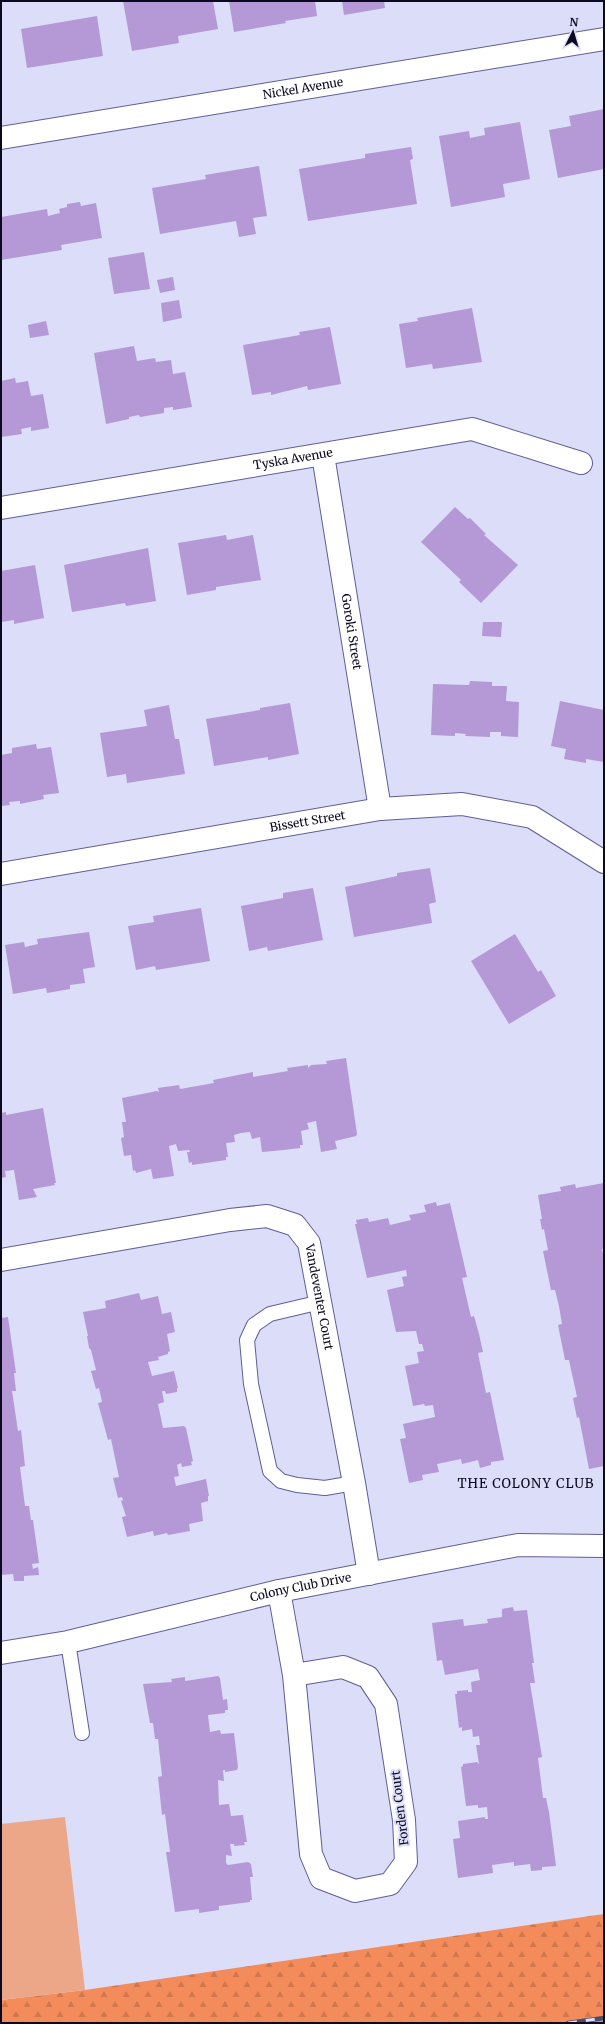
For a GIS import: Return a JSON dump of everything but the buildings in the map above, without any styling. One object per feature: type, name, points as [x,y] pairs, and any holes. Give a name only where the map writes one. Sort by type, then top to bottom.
[{"type":"street","name":"Nickel Avenue","points":[[1,138],[604,39]]},
{"type":"street","name":"Tyska Avenue","points":[[1,508],[472,429],[581,463]]},
{"type":"street","name":"Goroki Street","points":[[323,455],[380,809]]},
{"type":"street","name":"Bissett Street","points":[[1,874],[380,809],[462,804],[532,817],[604,862]]},
{"type":"street","name":"Vandeventer Court","points":[[1,1260],[230,1220],[267,1216],[295,1226],[309,1243],[354,1483],[369,1574]]},
{"type":"street","name":"Colony Club Drive","points":[[1,1653],[68,1642],[279,1591],[518,1545],[604,1546]]},
{"type":"street","name":"Forden Court","points":[[279,1591],[294,1675],[311,1854],[321,1878],[355,1891],[390,1884],[406,1862],[404,1820],[386,1704],[368,1677],[343,1667],[294,1675]]},
{"type":"lane","points":[[321,1302],[270,1314],[254,1325],[248,1340],[250,1384],[270,1471],[281,1481],[297,1485],[325,1488],[354,1483]]},
{"type":"lane","points":[[68,1642],[82,1733]]},
{"type":"green space","points":[[604,1914],[604,2023],[1,2023],[1,2000],[85,1990]]},
{"type":"shaded area","points":[[65,1817],[85,1990],[1,2000],[1,1824]]},
{"type":"railway","points":[[568,2023],[604,2018]]},
{"type":"district","name":"THE COLONY CLUB","points":[[526,1483]]}]
